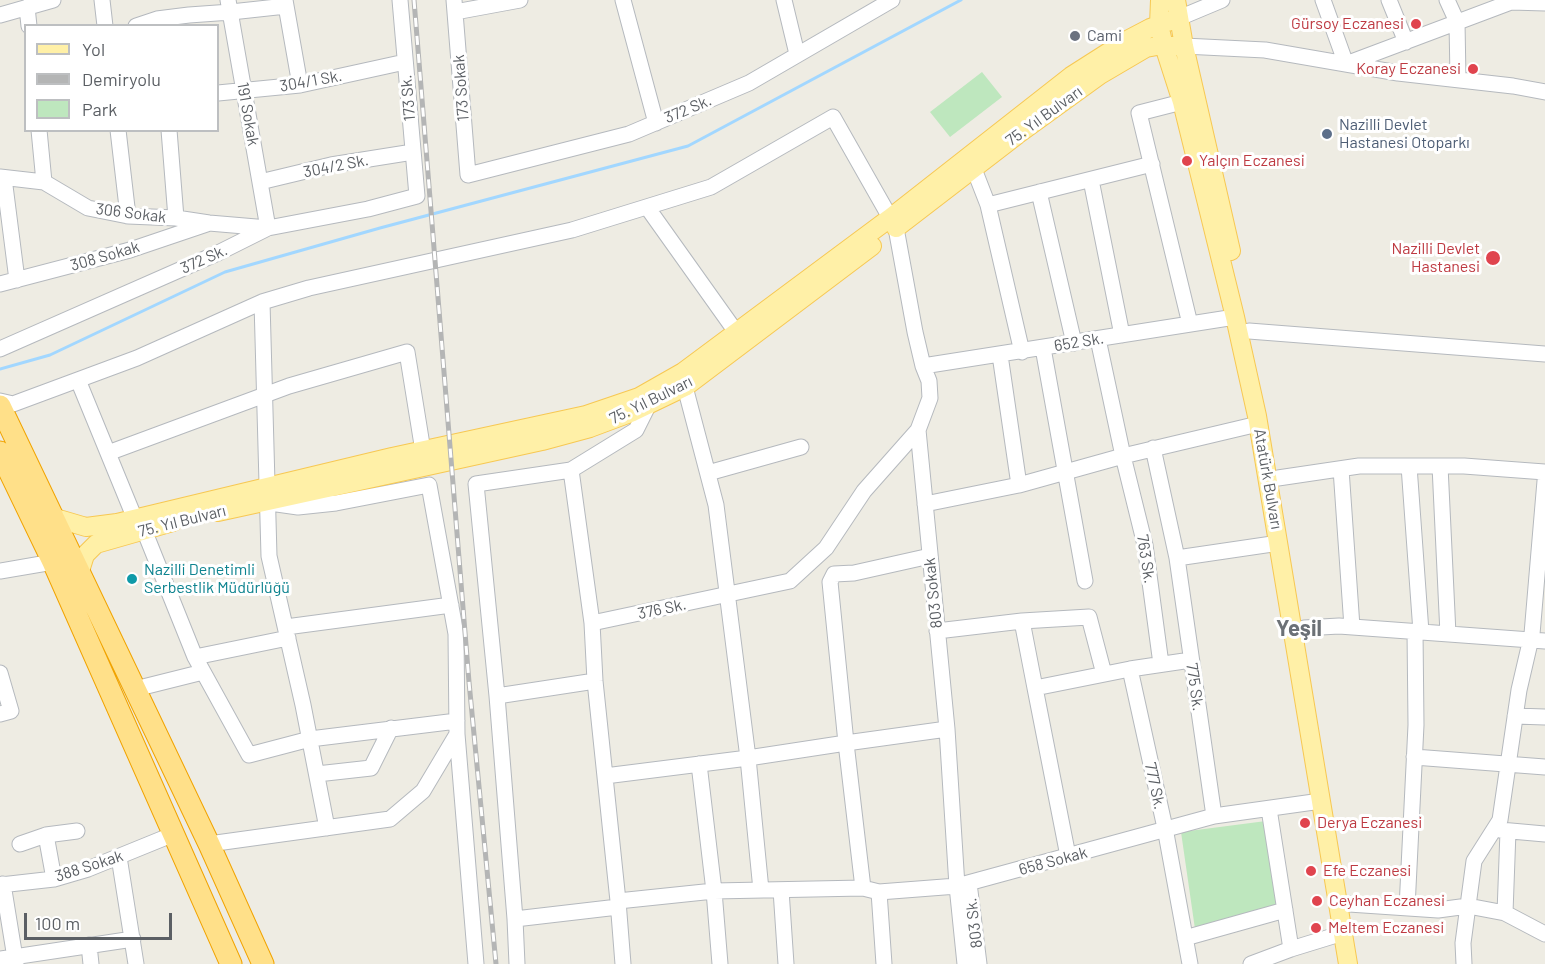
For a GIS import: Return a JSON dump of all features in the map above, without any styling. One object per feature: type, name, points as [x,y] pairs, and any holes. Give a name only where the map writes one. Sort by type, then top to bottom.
[{"type":"highway","points":[[0,406],[209,844],[263,964]]},
{"type":"highway","points":[[0,452],[53,562],[231,964]]},
{"type":"main road","name":"Atatürk Bulvarı","points":[[1160,0],[1159,25],[1182,102],[1235,317],[1258,424],[1348,964]]},
{"type":"main road","name":"Atatürk Bulvarı","points":[[1177,9],[1267,414],[1358,964]]},
{"type":"main road","name":"75. Yıl Bulvarı","points":[[52,517],[86,527],[140,524],[542,441],[590,428],[649,404],[685,387],[893,223],[1071,76],[1129,39],[1159,25],[1177,9]]},
{"type":"main road","name":"75. Yıl Bulvarı","points":[[267,497],[423,451],[586,416],[639,397],[683,372],[736,332],[974,169],[1100,75],[1146,48],[1184,46]]},
{"type":"main road","name":"75. Yıl Bulvarı","points":[[79,574],[85,555],[96,544],[140,524]]},
{"type":"street","points":[[0,15],[52,0]]},
{"type":"street","points":[[102,0],[105,24]]},
{"type":"street","name":"173 Sk.","points":[[400,0],[417,196]]},
{"type":"street","points":[[455,6],[520,0]]},
{"type":"street","points":[[623,0],[656,123]]},
{"type":"street","points":[[784,0],[797,54]]},
{"type":"street","name":"372 Sk.","points":[[468,175],[629,134],[656,123],[749,83],[892,0]]},
{"type":"street","points":[[1177,9],[1222,0]]},
{"type":"street","points":[[1323,0],[1346,64]]},
{"type":"street","points":[[1389,0],[1406,42]]},
{"type":"street","points":[[1447,0],[1457,22],[1458,79]]},
{"type":"street","points":[[1346,64],[1510,1],[1545,3]]},
{"type":"street","points":[[157,22],[200,7],[285,3],[300,85]]},
{"type":"street","name":"191 Sokak","points":[[229,6],[268,228]]},
{"type":"street","name":"173 Sokak","points":[[455,6],[468,175]]},
{"type":"street","points":[[27,7],[29,24]]},
{"type":"street","points":[[1184,46],[1265,50],[1346,64],[1545,92]]},
{"type":"street","name":"304/1 Sk.","points":[[219,93],[300,85],[405,62]]},
{"type":"street","points":[[1182,102],[1139,113],[1190,324]]},
{"type":"street","name":"803 Sokak","points":[[647,207],[711,187],[833,117],[893,223],[923,366],[929,381],[930,398],[918,430],[963,884],[965,964]]},
{"type":"street","points":[[39,132],[44,183]]},
{"type":"street","points":[[118,132],[128,216]]},
{"type":"street","points":[[169,132],[176,218]]},
{"type":"street","name":"304/2 Sk.","points":[[260,182],[331,165],[413,152]]},
{"type":"street","points":[[988,205],[1152,164]]},
{"type":"street","points":[[974,169],[988,205],[1022,352]]},
{"type":"street","points":[[2,178],[17,280]]},
{"type":"street","name":"306 Sokak","points":[[2,178],[44,183],[88,208],[128,216],[176,218],[209,224],[268,228]]},
{"type":"street","points":[[1091,180],[1122,335]]},
{"type":"street","points":[[1039,192],[1074,343]]},
{"type":"street","name":"372 Sk.","points":[[0,349],[218,253],[268,228],[368,209],[417,196]]},
{"type":"street","points":[[0,401],[13,404],[137,358],[262,302],[309,288],[572,230],[647,207],[736,332]]},
{"type":"street","name":"308 Sokak","points":[[0,284],[130,250],[209,224]]},
{"type":"street","points":[[262,302],[270,556],[327,828]]},
{"type":"street","name":"652 Sk.","points":[[923,366],[1235,317]]},
{"type":"street","points":[[1249,331],[1545,354]]},
{"type":"street","name":"763 Sk.","points":[[1098,339],[1145,545],[1161,664]]},
{"type":"street","points":[[1043,348],[1085,581]]},
{"type":"street","points":[[108,453],[264,394],[407,352],[423,451]]},
{"type":"street","points":[[1000,355],[1019,485]]},
{"type":"street","points":[[78,380],[195,657],[249,755],[310,739],[391,728],[457,727]]},
{"type":"street","points":[[685,387],[718,516],[748,758],[761,890]]},
{"type":"street","points":[[517,964],[497,696],[476,484],[571,470],[636,430],[649,404]]},
{"type":"street","points":[[925,504],[1019,485],[1153,448],[1258,424]]},
{"type":"street","name":"376 Sk.","points":[[592,623],[790,581],[826,548],[864,491],[918,430]]},
{"type":"street","points":[[708,473],[801,447]]},
{"type":"street","name":"775 Sk.","points":[[1153,448],[1177,558],[1214,816]]},
{"type":"street","points":[[1278,478],[1359,466],[1440,466],[1545,472]]},
{"type":"street","points":[[1407,908],[1418,632],[1409,466]]},
{"type":"street","points":[[1440,466],[1448,634]]},
{"type":"street","points":[[1341,469],[1352,627]]},
{"type":"street","points":[[571,470],[592,623],[623,964]]},
{"type":"street","points":[[1505,913],[1500,820],[1519,690],[1538,640],[1545,481]]},
{"type":"street","points":[[267,497],[298,507],[429,485],[456,634],[457,727],[476,964]]},
{"type":"street","points":[[1177,558],[1279,543]]},
{"type":"street","points":[[863,888],[830,582],[834,574],[854,573],[930,556]]},
{"type":"street","points":[[0,571],[53,562]]},
{"type":"street","points":[[195,657],[287,632],[451,605]]},
{"type":"street","points":[[937,631],[1022,621],[1089,617],[1104,674]]},
{"type":"street","points":[[1022,621],[1068,856]]},
{"type":"street","points":[[1304,628],[1352,627],[1538,640]]},
{"type":"street","points":[[1035,688],[1130,669],[1191,660]]},
{"type":"street","name":"777 Sk.","points":[[1130,669],[1165,828],[1190,964]]},
{"type":"street","points":[[135,689],[202,672]]},
{"type":"street","points":[[0,673],[6,713]]},
{"type":"street","points":[[497,696],[596,681]]},
{"type":"street","points":[[1515,716],[1545,717]]},
{"type":"street","points":[[209,844],[390,819],[423,791],[457,727]]},
{"type":"street","points":[[317,774],[371,768],[391,728]]},
{"type":"street","points":[[605,776],[947,729]]},
{"type":"street","points":[[1414,757],[1545,766]]},
{"type":"street","points":[[699,764],[720,964]]},
{"type":"street","name":"658 Sokak","points":[[515,920],[714,891],[863,888],[879,892],[963,884],[1214,816],[1321,801]]},
{"type":"street","points":[[1269,808],[1291,949]]},
{"type":"street","points":[[1501,830],[1545,834]]},
{"type":"street","points":[[1464,964],[1463,944],[1474,861],[1501,830]]},
{"type":"street","points":[[20,844],[46,835],[77,831]]},
{"type":"street","name":"388 Sokak","points":[[2,884],[54,879],[88,869],[174,834]]},
{"type":"street","points":[[46,835],[54,879]]},
{"type":"street","points":[[118,857],[136,964]]},
{"type":"street","points":[[2,884],[10,960],[133,939]]},
{"type":"street","name":"803 Sk.","points":[[963,884],[979,964]]},
{"type":"street","points":[[781,890],[786,964]]},
{"type":"street","points":[[879,892],[884,964]]},
{"type":"street","points":[[1348,904],[1438,910],[1468,906],[1505,913],[1545,934]]},
{"type":"street","points":[[1185,938],[1285,910]]},
{"type":"street","points":[[1251,964],[1343,933]]},
{"type":"street","points":[[88,945],[91,964]]},
{"type":"green space","points":[[982,72],[1002,97],[950,137],[930,112]]},
{"type":"green space","points":[[1266,821],[1278,904],[1195,929],[1181,832]]},
{"type":"waterway","points":[[0,369],[50,355],[225,272],[688,146],[961,0]]},
{"type":"railway","points":[[414,0],[469,682],[496,964]]},
{"type":"place","name":"Gürsoy Eczanesi","points":[[1416,24]]},
{"type":"place","name":"Cami","points":[[1075,36]]},
{"type":"place","name":"Koray Eczanesi","points":[[1473,69]]},
{"type":"place","name":"Nazilli Devlet Hastanesi Otoparkı","points":[[1327,134]]},
{"type":"place","name":"Yalçın Eczanesi","points":[[1187,161]]},
{"type":"place","name":"Nazilli Devlet Hastanesi","points":[[1493,258]]},
{"type":"place","name":"Nazilli Denetimli Serbestlik Müdürlüğü","points":[[132,579]]},
{"type":"place","name":"Derya Eczanesi","points":[[1305,823]]},
{"type":"place","name":"Efe Eczanesi","points":[[1311,871]]},
{"type":"place","name":"Ceyhan Eczanesi","points":[[1317,901]]},
{"type":"place","name":"Meltem Eczanesi","points":[[1316,928]]},
{"type":"district","name":"Yeşil","points":[[1299,629]]}]
